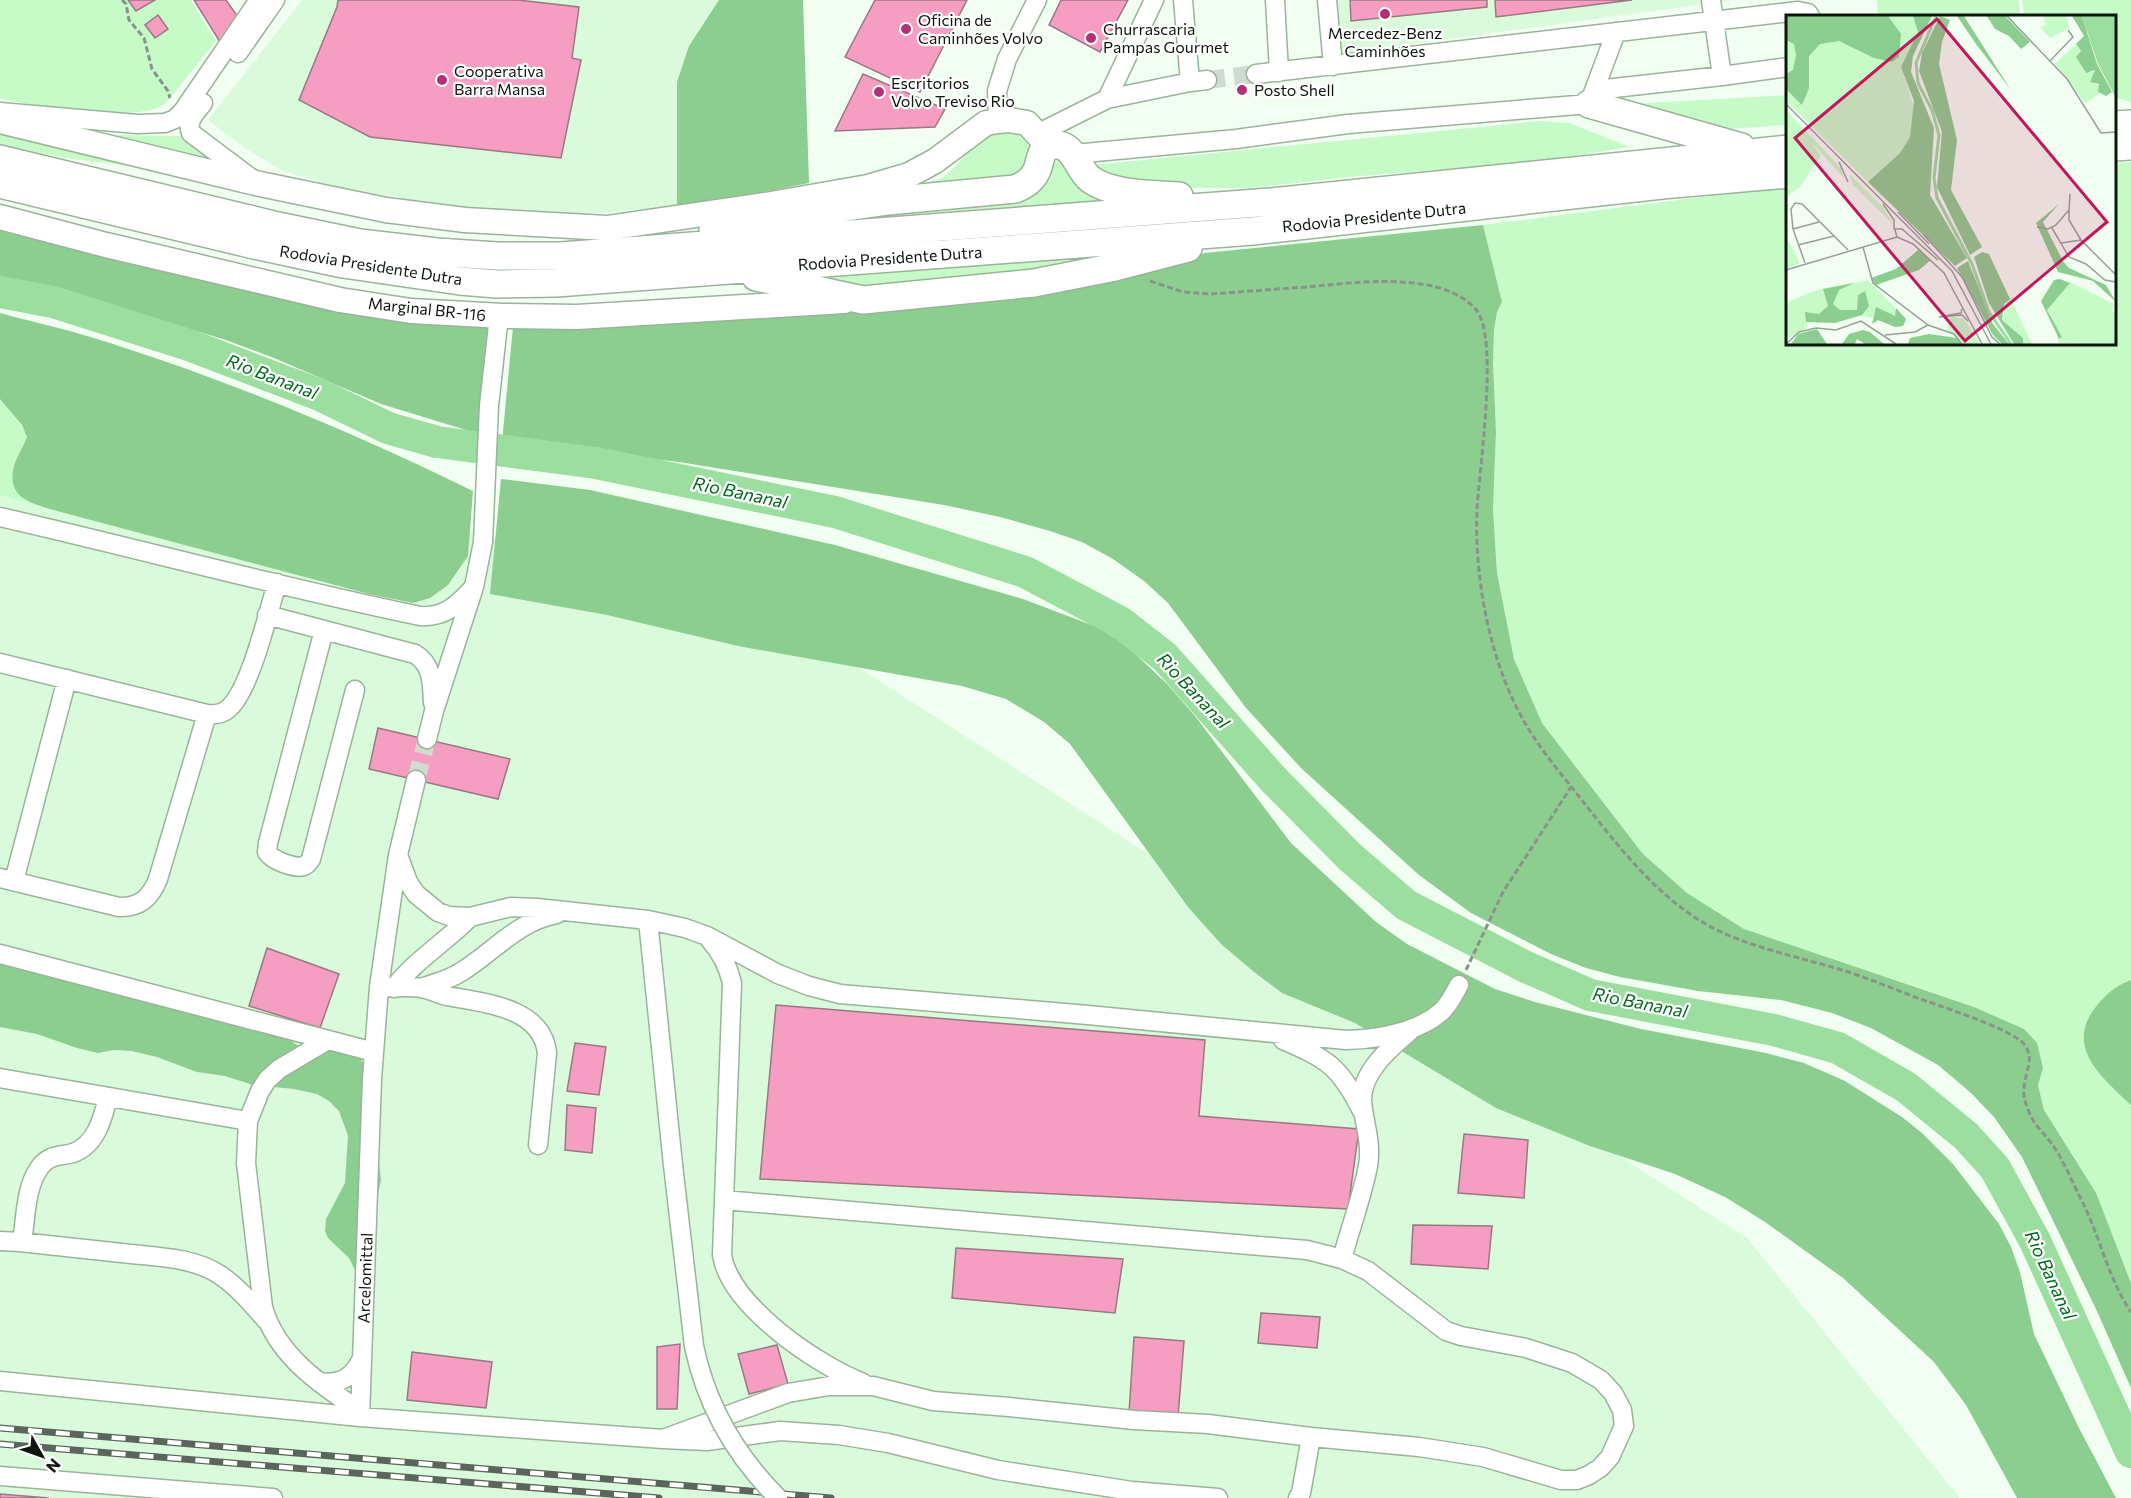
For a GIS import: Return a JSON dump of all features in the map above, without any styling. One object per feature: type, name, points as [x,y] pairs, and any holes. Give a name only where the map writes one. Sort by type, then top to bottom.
[{"type":"highway","points":[[1593,97],[1754,151]]},
{"type":"highway","points":[[2116,125],[2131,124]]},
{"type":"highway","points":[[639,250],[728,226],[765,219],[888,201],[1015,189],[1025,184],[1035,174],[1042,154],[1043,140],[1060,145],[1074,154],[1078,166],[1089,178],[1113,189],[1270,202]]},
{"type":"highway","points":[[2116,147],[2131,146]]},
{"type":"highway","name":"Rodovia Presidente Dutra","points":[[0,159],[278,226],[360,243],[497,256],[561,256],[1270,202],[1786,149]]},
{"type":"highway","name":"Rodovia Presidente Dutra","points":[[0,184],[254,245],[344,264],[414,275],[497,284],[556,283],[1253,231],[1662,185],[1786,174]]},
{"type":"highway","points":[[726,270],[863,300],[1034,282],[1115,267],[1253,231]]},
{"type":"main road","points":[[0,121],[260,184],[386,210],[531,225],[607,228],[868,187],[909,175],[935,161],[986,123],[1010,120],[1027,123],[1043,140]]},
{"type":"main road","name":"Marginal BR-116","points":[[0,217],[340,300],[411,311],[577,317],[863,300]]},
{"type":"street","points":[[0,112],[137,124],[171,121],[181,114],[259,0]]},
{"type":"street","points":[[260,184],[192,136],[189,127],[192,118],[275,0]]},
{"type":"street","points":[[998,121],[997,91],[1006,59],[1038,0]]},
{"type":"street","points":[[1107,99],[1154,0]]},
{"type":"street","points":[[1043,140],[1107,99],[1198,81],[1183,0]]},
{"type":"street","points":[[1275,0],[1279,72]]},
{"type":"street","points":[[1327,0],[1333,66]]},
{"type":"street","points":[[1711,0],[1722,76]]},
{"type":"street","points":[[1256,74],[1713,20],[1802,11],[1809,15]]},
{"type":"street","points":[[1593,97],[1616,32]]},
{"type":"street","points":[[1074,154],[1236,139],[1348,124],[1593,97],[1786,67]]},
{"type":"street","points":[[427,740],[434,711],[474,587],[483,542],[489,406],[501,316]]},
{"type":"street","points":[[0,517],[134,547],[350,602],[429,617],[445,612],[464,598],[474,587]]},
{"type":"street","points":[[0,663],[215,715],[225,711],[239,696],[247,681],[277,583]]},
{"type":"street","points":[[267,615],[408,652],[421,658],[430,671],[434,711]]},
{"type":"street","points":[[324,630],[268,843],[267,852],[274,860],[301,867],[311,859],[355,690]]},
{"type":"street","points":[[67,679],[7,879],[119,907],[129,908],[144,901],[158,879],[207,714]]},
{"type":"street","name":"Arcelomittal","points":[[360,1414],[374,1052],[386,988],[398,855],[416,780]]},
{"type":"street","points":[[398,855],[408,882],[416,894],[438,912],[449,916],[470,917],[511,907],[648,920],[685,928],[707,936],[778,974],[808,986],[840,994],[1346,1040],[1387,1035],[1414,1028]]},
{"type":"street","points":[[421,988],[462,972],[527,923],[569,911]]},
{"type":"street","points":[[386,988],[450,938],[470,917]]},
{"type":"street","points":[[648,920],[693,1346],[699,1371],[726,1432],[745,1460],[778,1498]]},
{"type":"street","points":[[707,936],[720,951],[732,983],[724,1200],[722,1255],[724,1268],[751,1306],[779,1332],[816,1359],[850,1378],[933,1401],[1134,1420],[1208,1424],[1483,1456],[1561,1480],[1577,1480],[1600,1468],[1610,1457],[1624,1426],[1622,1410],[1613,1393],[1601,1380],[1572,1363],[1526,1348],[1446,1331],[1368,1271],[1342,1259],[1307,1250],[724,1200]]},
{"type":"street","points":[[0,954],[374,1052]]},
{"type":"street","points":[[1342,1259],[1368,1165],[1370,1139],[1362,1099],[1366,1082],[1374,1067],[1414,1028],[1441,1012],[1459,985]]},
{"type":"street","points":[[386,988],[421,988],[445,996],[504,1008],[525,1017],[541,1031],[546,1041],[547,1053],[537,1145]]},
{"type":"street","points":[[1267,1034],[1304,1049],[1334,1067],[1345,1081],[1365,1118]]},
{"type":"street","points":[[267,1321],[263,1306],[246,1163],[248,1121],[267,1080],[279,1069],[328,1040]]},
{"type":"street","points":[[0,1078],[248,1121]]},
{"type":"street","points":[[22,1242],[29,1191],[36,1173],[48,1158],[58,1154],[72,1153],[90,1141],[99,1128],[108,1097]]},
{"type":"street","points":[[0,1241],[153,1257],[205,1267],[219,1274],[231,1284],[267,1321],[289,1352],[318,1382],[360,1414]]},
{"type":"street","points":[[318,1382],[334,1383],[345,1380],[362,1356]]},
{"type":"street","points":[[0,1381],[663,1439],[707,1441],[780,1431],[839,1435],[888,1443],[1009,1472],[1132,1491],[1218,1498]]},
{"type":"street","points":[[663,1439],[788,1393],[829,1386],[873,1386]]},
{"type":"street","points":[[1298,1498],[1301,1493],[1311,1437]]},
{"type":"street","points":[[0,1476],[273,1498]]},
{"type":"path","points":[[122,0],[126,4],[129,20],[144,38],[152,69],[169,94],[170,105],[181,114]]},
{"type":"path","points":[[1115,267],[1183,292],[1210,294],[1379,281],[1420,284],[1442,289],[1461,298],[1475,309],[1482,321],[1486,352],[1486,409],[1477,512],[1482,599],[1494,647],[1508,687],[1527,727],[1571,787],[1640,868],[1675,902],[1713,927],[1757,945],[1854,974],[2019,1039],[2027,1048],[2031,1062],[2025,1077],[2023,1094],[2030,1117],[2053,1146],[2079,1195],[2099,1239],[2119,1294],[2131,1312]]},
{"type":"path","points":[[1459,985],[1503,892],[1571,787]]},
{"type":"shaded area","points":[[0,0],[191,0],[216,41],[166,103],[153,109],[134,112],[86,112],[0,99]]},
{"type":"shaded area","points":[[302,0],[738,0],[683,206],[602,213],[515,214],[336,187],[283,171],[246,149],[208,120]]},
{"type":"shaded area","points":[[1322,0],[1734,0],[1326,56]]},
{"type":"shaded area","points":[[1877,0],[2019,0],[2020,15],[1878,15]]},
{"type":"shaded area","points":[[2022,0],[2131,0],[2131,102],[2116,97],[2116,15],[2024,15]]},
{"type":"shaded area","points":[[1786,95],[1786,125],[1712,130],[1632,104]]},
{"type":"shaded area","points":[[1540,121],[1569,123],[1630,147],[1535,162],[1349,177],[1250,188],[1186,188],[1110,180],[1092,165]]},
{"type":"shaded area","points":[[995,129],[1018,133],[1031,148],[1023,177],[910,190],[942,178],[956,166],[976,142]]},
{"type":"shaded area","points":[[0,131],[138,167],[65,158],[0,145]]},
{"type":"shaded area","points":[[113,135],[180,136],[224,164]]},
{"type":"shaded area","points":[[1062,160],[1130,199],[871,217],[1026,201],[1044,187],[1053,163]]},
{"type":"shaded area","points":[[2131,162],[2131,1283],[2113,1237],[2044,1110],[2038,1085],[2043,1067],[2024,1029],[1974,1007],[1744,929],[1687,893],[1643,854],[1542,723],[1514,659],[1497,573],[1493,510],[1496,432],[1493,362],[1494,330],[1497,312],[1502,302],[1483,225],[1786,186],[1786,345],[2116,345],[2116,163]]},
{"type":"shaded area","points":[[1182,243],[1091,266],[869,288],[790,277]]},
{"type":"shaded area","points":[[0,395],[786,621],[1747,1238],[1960,1498],[0,1498]]},
{"type":"shaded area","points":[[0,399],[26,432],[25,444],[19,455],[23,499],[57,511],[0,495]]},
{"type":"green space","points":[[719,0],[803,0],[809,183],[677,209],[677,82],[689,46]]},
{"type":"green space","points":[[0,222],[443,324],[490,328],[479,434],[381,404],[274,358],[223,339],[44,286],[0,276]]},
{"type":"green space","points":[[1483,225],[1502,302],[1497,312],[1494,330],[1493,362],[1496,432],[1493,510],[1497,573],[1514,659],[1542,723],[1643,854],[1687,893],[1744,929],[1974,1007],[2024,1029],[2037,1043],[2043,1068],[2038,1085],[2044,1110],[2096,1193],[2131,1283],[2131,1388],[2096,1309],[2022,1157],[1994,1117],[1971,1093],[1938,1065],[1871,1028],[1832,1013],[1781,1000],[1698,991],[1620,977],[1586,968],[1551,954],[1471,913],[1419,875],[1302,769],[1246,708],[1168,603],[1144,581],[1113,559],[1082,542],[1050,531],[944,505],[679,462],[502,442],[513,327],[1123,274],[1205,253]]},
{"type":"green space","points":[[0,313],[157,358],[249,392],[339,429],[473,491],[468,556],[448,585],[430,598],[413,603],[369,594],[29,502],[22,497],[13,484],[15,463],[27,437],[22,425],[0,399]]},
{"type":"green space","points":[[501,479],[590,490],[835,545],[1023,599],[1097,627],[1126,645],[1167,684],[1195,716],[1291,843],[1376,922],[1407,944],[1495,989],[1535,1002],[1641,1029],[1766,1053],[1804,1063],[1845,1081],[1902,1117],[1922,1133],[1953,1164],[1999,1224],[2020,1272],[2034,1334],[2116,1498],[2017,1498],[1966,1405],[1934,1362],[1843,1278],[1765,1222],[1725,1197],[1675,1174],[1590,1146],[1496,1108],[1355,1023],[1282,993],[1221,944],[1188,907],[1070,744],[1044,722],[1006,699],[962,686],[738,646],[607,615],[490,594]]},
{"type":"green space","points":[[0,944],[284,1036],[303,1049],[334,1045],[358,1054],[368,1071],[381,1180],[358,1290],[356,1272],[349,1258],[328,1238],[325,1231],[326,1219],[345,1183],[348,1136],[339,1111],[329,1101],[317,1094],[253,1085],[225,1076],[197,1072],[157,1057],[132,1051],[114,1050],[98,1053],[37,1034],[0,1027]]},
{"type":"green space","points":[[2131,980],[2131,1105],[2091,1062],[2084,1036],[2087,1023],[2099,1003],[2115,988]]},
{"type":"building","points":[[128,0],[155,0],[136,11]]},
{"type":"building","points":[[194,0],[226,0],[238,17],[220,42]]},
{"type":"building","name":"Cooperativa Barra Mansa","points":[[338,0],[518,0],[579,7],[572,58],[581,60],[561,158],[370,137],[299,100]]},
{"type":"building","name":"Oficina de Caminhões Volvo","points":[[875,0],[967,0],[920,92],[845,57]]},
{"type":"building","name":"Churrascaria Pampas Gourmet","points":[[1061,0],[1128,0],[1100,52],[1049,25]]},
{"type":"building","name":"Mercedez-Benz Caminhões","points":[[1350,0],[1487,0],[1487,7],[1351,21]]},
{"type":"building","points":[[1495,0],[1632,0],[1496,17]]},
{"type":"building","points":[[158,15],[168,29],[155,38],[145,25]]},
{"type":"building","name":"Escritorios Volvo Treviso Rio","points":[[863,74],[945,109],[935,127],[835,131]]},
{"type":"building","points":[[378,728],[510,759],[498,799],[369,769]]},
{"type":"building","points":[[267,948],[339,974],[320,1028],[249,1006]]},
{"type":"building","points":[[776,1005],[1205,1040],[1199,1116],[1359,1129],[1348,1209],[760,1179]]},
{"type":"building","points":[[575,1043],[606,1047],[599,1095],[567,1091]]},
{"type":"building","points":[[567,1105],[596,1108],[592,1153],[565,1150]]},
{"type":"building","points":[[1464,1134],[1528,1140],[1524,1198],[1458,1193]]},
{"type":"building","points":[[1413,1225],[1492,1226],[1488,1269],[1411,1264]]},
{"type":"building","points":[[956,1248],[1123,1259],[1115,1313],[952,1298]]},
{"type":"building","points":[[1261,1313],[1320,1317],[1317,1348],[1258,1343]]},
{"type":"building","points":[[1134,1337],[1184,1341],[1178,1417],[1129,1413]]},
{"type":"building","points":[[680,1344],[677,1409],[657,1409],[657,1347]]},
{"type":"building","points":[[777,1345],[788,1384],[749,1394],[738,1354]]},
{"type":"building","points":[[412,1352],[492,1362],[486,1408],[407,1400]]},
{"type":"building","points":[[0,1494],[49,1498],[0,1498]]},
{"type":"waterway","name":"Rio Bananal","points":[[0,292],[53,302],[189,345],[320,395],[388,428],[437,442],[596,463],[835,512],[1025,572],[1120,622],[1165,657],[1272,778],[1350,857],[1406,905],[1526,967],[1590,995],[1774,1030],[1838,1048],[1906,1087],[1966,1136],[1995,1168],[2035,1241],[2131,1452]]},
{"type":"tunnel","points":[[1207,80],[1256,74]]},
{"type":"tunnel","points":[[416,780],[427,739]]},
{"type":"railway","points":[[0,1428],[831,1498]]},
{"type":"railway","points":[[0,1444],[659,1498]]},
{"type":"place","name":"Mercedez-Benz Caminhões","points":[[1385,14]]},
{"type":"place","name":"Oficina de Caminhões Volvo","points":[[906,29]]},
{"type":"place","name":"Churrascaria Pampas Gourmet","points":[[1091,38]]},
{"type":"place","name":"Cooperativa Barra Mansa","points":[[442,80]]},
{"type":"place","name":"Posto Shell","points":[[1242,90]]},
{"type":"place","name":"Escritorios Volvo Treviso Rio","points":[[879,92]]}]
